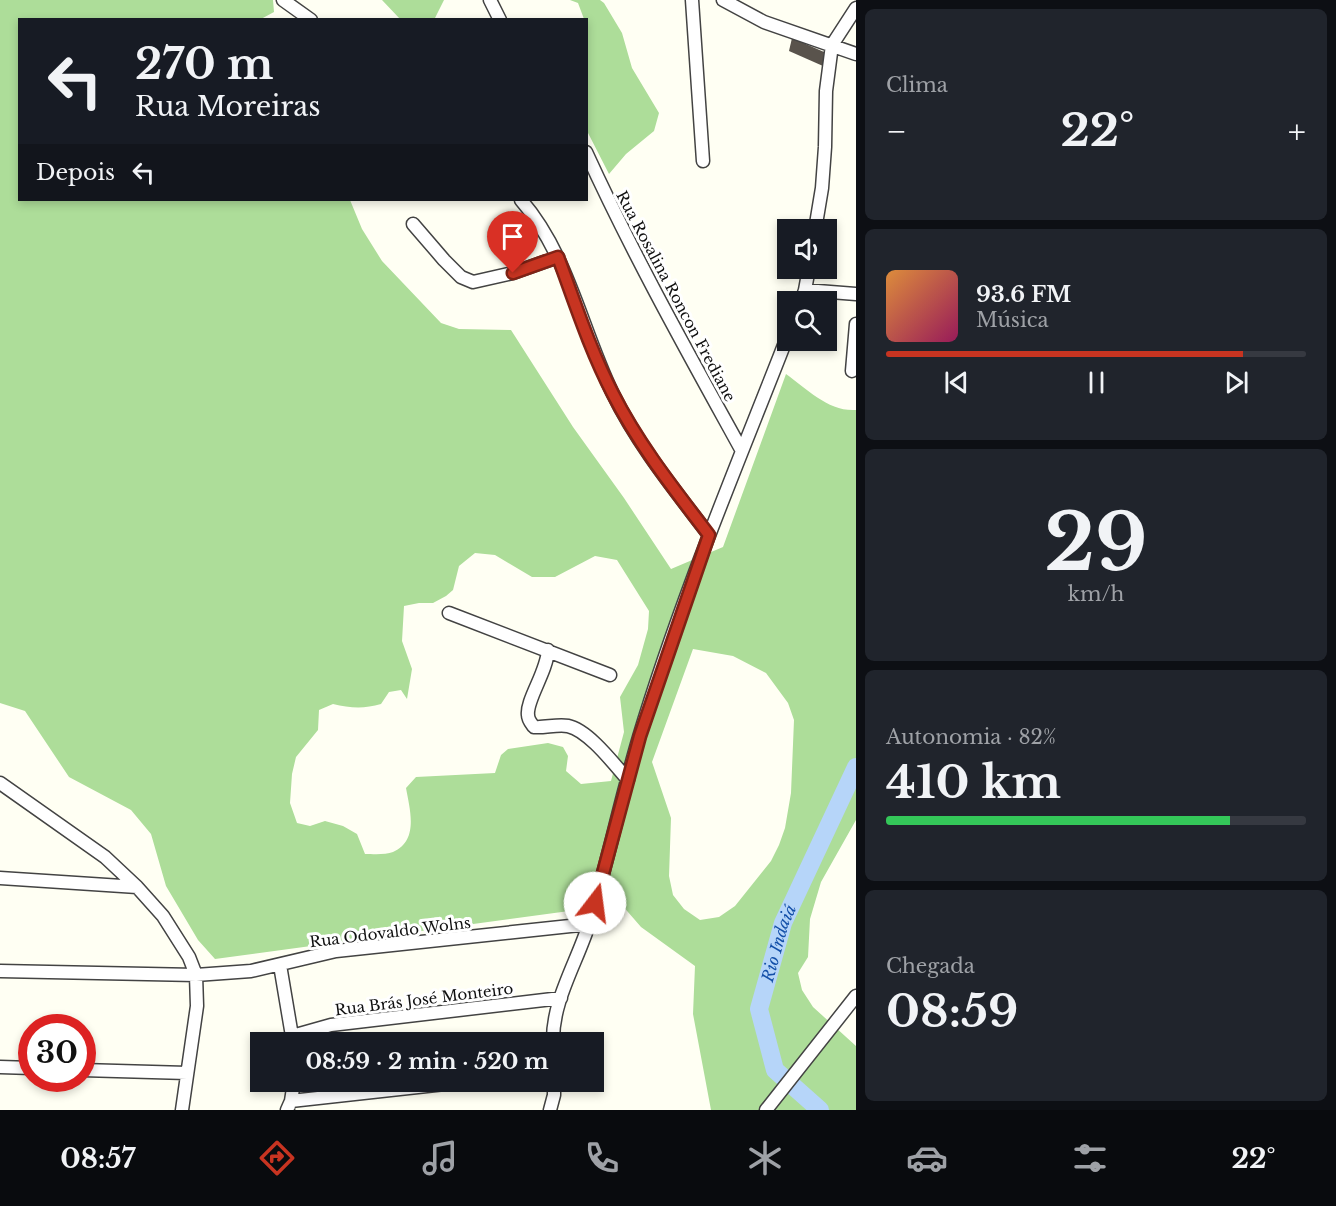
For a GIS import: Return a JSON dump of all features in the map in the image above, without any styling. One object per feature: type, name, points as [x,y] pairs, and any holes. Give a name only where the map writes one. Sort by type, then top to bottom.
[{"type":"street","points":[[283,0],[308,18]]},
{"type":"street","points":[[490,0],[499,18]]},
{"type":"street","points":[[692,0],[703,160]]},
{"type":"street","points":[[723,0],[764,22],[856,54]]},
{"type":"street","points":[[817,219],[822,188],[826,91],[832,45],[856,8]]},
{"type":"street","name":"Rua Rosalina Roncon Frediane","points":[[588,156],[646,276],[742,452]]},
{"type":"street","points":[[522,201],[545,232],[558,257],[595,356],[630,426],[656,466],[709,535]]},
{"type":"street","points":[[413,224],[461,277],[473,282],[513,273],[558,257]]},
{"type":"street","points":[[837,295],[856,294]]},
{"type":"street","points":[[852,371],[856,324]]},
{"type":"street","points":[[554,1032],[561,998],[589,924],[646,716],[709,535],[782,351]]},
{"type":"street","points":[[449,613],[610,675]]},
{"type":"street","points":[[548,650],[547,661],[528,710],[530,723],[534,727],[557,725],[575,729],[595,745],[628,780]]},
{"type":"street","points":[[0,783],[105,857],[137,886],[164,916],[189,957],[196,975],[197,1006],[182,1110]]},
{"type":"street","points":[[0,878],[137,886]]},
{"type":"street","name":"Rua Odovaldo Wolns","points":[[0,971],[196,975],[251,971],[336,951],[589,924]]},
{"type":"street","points":[[280,965],[292,1032]]},
{"type":"street","points":[[766,1110],[856,996]]},
{"type":"street","name":"Rua Brás José Monteiro","points":[[313,1032],[331,1025],[561,998]]},
{"type":"street","points":[[0,1067],[18,1068]]},
{"type":"street","points":[[96,1070],[187,1073]]},
{"type":"street","points":[[289,1106],[391,1092]]},
{"type":"street","points":[[550,1110],[554,1092]]},
{"type":"green space","points":[[0,0],[273,0],[274,12],[263,18],[18,18],[18,201],[350,201],[362,229],[382,261],[441,323],[459,329],[511,330],[573,427],[671,569],[723,547],[786,374],[810,393],[828,403],[846,410],[856,410],[856,820],[821,882],[810,919],[808,957],[798,973],[802,990],[813,1007],[856,1046],[856,1110],[711,1110],[693,1014],[695,966],[641,927],[621,904],[215,959],[198,940],[166,886],[151,834],[131,810],[69,777],[25,711],[0,703]],"holes":[[[475,553],[495,555],[532,577],[555,577],[595,556],[617,560],[649,611],[648,629],[638,665],[620,697],[624,732],[611,781],[581,784],[566,771],[568,756],[563,747],[548,743],[508,749],[501,755],[495,773],[416,777],[406,788],[410,833],[401,847],[390,853],[365,854],[357,834],[343,826],[325,821],[310,826],[297,823],[290,803],[292,774],[296,757],[318,730],[319,710],[333,704],[357,707],[375,706],[381,704],[389,692],[401,690],[407,699],[412,669],[402,641],[404,606],[433,603],[446,596],[453,590],[459,566]],[[693,649],[733,656],[766,673],[788,703],[794,720],[791,793],[785,828],[771,861],[735,906],[719,917],[700,920],[684,909],[673,895],[669,876],[671,818],[652,762]]]},
{"type":"green space","points":[[382,0],[444,0],[435,18],[399,18]]},
{"type":"green space","points":[[570,0],[600,0],[604,3],[622,33],[632,68],[659,113],[654,131],[626,154],[609,174],[588,133],[588,18],[584,18],[578,3]]},
{"type":"building","points":[[792,38],[824,52],[823,66],[789,51]]},
{"type":"waterway","name":"Rio Indaiá","points":[[820,1110],[775,1070],[759,1009],[783,923],[856,767]]},
{"type":"route","points":[[513,273],[558,257],[595,356],[612,393],[656,466],[709,535],[640,736],[595,903]]}]
